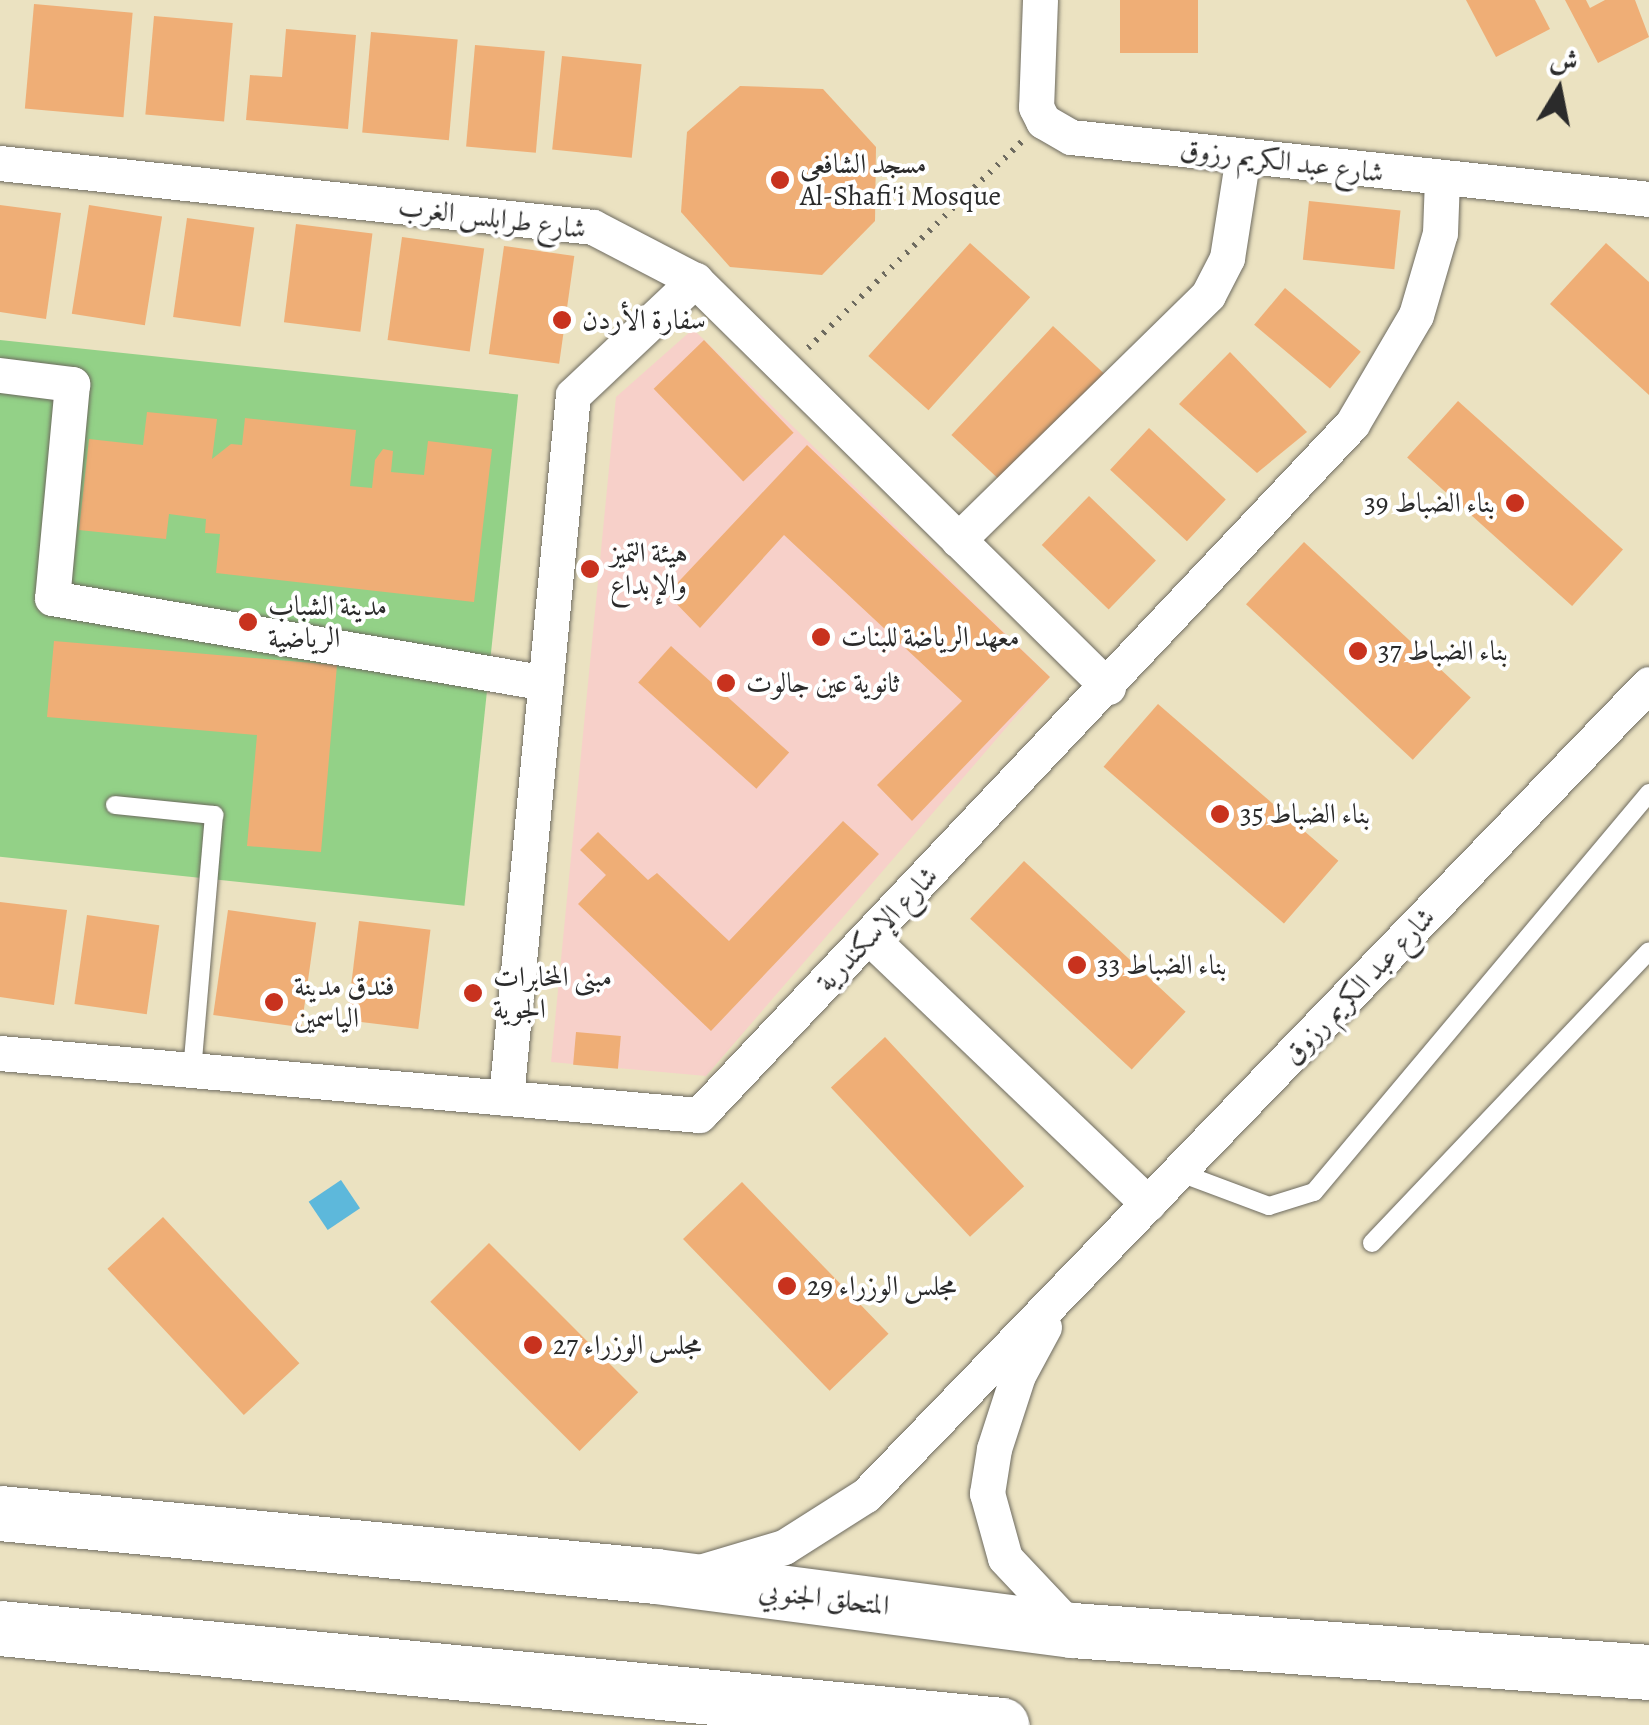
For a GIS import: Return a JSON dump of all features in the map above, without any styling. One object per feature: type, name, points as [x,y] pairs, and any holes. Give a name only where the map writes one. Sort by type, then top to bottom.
[{"type":"highway","name":"المتحلق الجنوبي","points":[[0,1513],[656,1576],[1072,1630],[1649,1672]]},
{"type":"highway","points":[[0,1628],[1000,1725]]},
{"type":"street","name":"شارع عبد الكريم رزوق","points":[[1040,0],[1034,93],[1043,121],[1054,131],[1442,179],[1649,199]]},
{"type":"street","points":[[958,540],[1208,295],[1226,258],[1243,156]]},
{"type":"street","name":"شارع طرابلس الغرب","points":[[0,163],[593,227],[694,280],[1108,687]]},
{"type":"street","name":"شارع الإسكندرية","points":[[0,1053],[699,1116],[1108,687],[1377,390],[1430,274],[1442,179]]},
{"type":"street","points":[[506,1098],[573,395],[694,280]]},
{"type":"street","points":[[0,375],[72,384],[52,598],[546,683]]},
{"type":"street","name":"شارع عبد الكريم رزوق","points":[[656,1576],[753,1560],[840,1515],[1148,1204],[1649,684]]},
{"type":"street","points":[[870,937],[1148,1204]]},
{"type":"street","points":[[1066,1287],[1018,1375],[994,1448],[987,1493],[1005,1558],[1072,1630]]},
{"type":"lane","points":[[1178,1172],[1269,1206],[1314,1192],[1649,793]]},
{"type":"lane","points":[[115,805],[214,814],[192,1071]]},
{"type":"lane","points":[[1372,1243],[1649,951]]},
{"type":"path","points":[[786,370],[991,170]]},
{"type":"shaded area","points":[[693,329],[1050,677],[706,1076],[551,1062],[616,397]]},
{"type":"green space","name":"مدينة الشباب الرياضية","points":[[0,340],[518,394],[464,906],[0,857]]},
{"type":"water","points":[[341,1180],[360,1208],[328,1230],[309,1202]]},
{"type":"building","points":[[1120,0],[1198,0],[1198,53],[1120,53]]},
{"type":"building","points":[[1466,0],[1535,0],[1550,29],[1496,57]]},
{"type":"building","points":[[1565,0],[1586,0],[1590,8],[1605,0],[1635,0],[1649,37],[1598,63]]},
{"type":"building","points":[[34,4],[133,13],[123,117],[25,109]]},
{"type":"building","points":[[154,16],[233,23],[224,122],[145,115]]},
{"type":"building","points":[[286,29],[356,35],[348,129],[246,120],[250,75],[282,77]]},
{"type":"building","points":[[371,32],[458,40],[449,140],[362,133]]},
{"type":"building","points":[[475,45],[545,51],[536,153],[466,147]]},
{"type":"building","points":[[562,56],[642,64],[632,158],[552,149]]},
{"type":"building","name":"مسجد الشافعي Al-Shafi'i Mosque","points":[[740,86],[823,89],[876,147],[875,221],[822,275],[730,267],[681,212],[687,132]]},
{"type":"building","points":[[1309,201],[1400,211],[1394,269],[1303,260]]},
{"type":"building","points":[[0,205],[61,213],[46,319],[0,312]]},
{"type":"building","points":[[89,205],[162,217],[145,325],[72,314]]},
{"type":"building","points":[[187,218],[254,227],[240,326],[173,317]]},
{"type":"building","points":[[296,224],[372,233],[360,332],[284,322]]},
{"type":"building","points":[[402,237],[484,249],[470,352],[388,340]]},
{"type":"building","points":[[970,243],[1030,297],[928,410],[868,356]]},
{"type":"building","points":[[1606,243],[1649,282],[1649,395],[1550,304]]},
{"type":"building","points":[[504,246],[574,256],[559,364],[489,354]]},
{"type":"building","points":[[1285,288],[1361,352],[1330,388],[1254,325]]},
{"type":"building","points":[[1053,326],[1109,378],[1007,487],[951,435]]},
{"type":"building","points":[[704,340],[794,433],[743,481],[654,389]]},
{"type":"building","points":[[1230,352],[1307,432],[1257,473],[1179,404]]},
{"type":"building","name":"بناء الضباط 39","points":[[1458,401],[1623,550],[1572,606],[1407,457]]},
{"type":"building","points":[[147,412],[217,419],[212,459],[231,444],[242,445],[245,418],[356,430],[350,486],[372,488],[375,460],[383,449],[393,451],[391,472],[424,475],[428,441],[492,449],[474,602],[216,573],[220,534],[205,533],[206,519],[169,514],[166,539],[79,530],[89,439],[143,445]]},
{"type":"building","points":[[1149,428],[1226,500],[1187,541],[1110,470]]},
{"type":"building","points":[[807,445],[1050,677],[912,821],[877,785],[962,701],[784,535],[700,628],[667,594]]},
{"type":"building","points":[[1089,496],[1156,561],[1109,610],[1042,545]]},
{"type":"building","name":"بناء الضباط 37","points":[[1304,542],[1471,697],[1413,760],[1246,604]]},
{"type":"building","points":[[54,641],[337,665],[321,852],[247,846],[257,735],[47,717]]},
{"type":"building","points":[[671,646],[789,752],[756,789],[638,682]]},
{"type":"building","name":"بناء الضباط 35","points":[[1158,704],[1338,861],[1284,923],[1104,767]]},
{"type":"building","points":[[843,821],[879,854],[711,1031],[578,904],[606,875],[580,850],[598,832],[648,880],[657,873],[729,941]]},
{"type":"building","name":"بناء الضباط 33","points":[[1024,861],[1186,1012],[1132,1069],[970,919]]},
{"type":"building","points":[[0,902],[67,910],[54,1005],[0,997]]},
{"type":"building","points":[[228,910],[316,922],[301,1027],[213,1015]]},
{"type":"building","points":[[87,915],[159,925],[147,1014],[74,1004]]},
{"type":"building","points":[[359,921],[430,930],[418,1029],[347,1020]]},
{"type":"building","points":[[576,1032],[621,1036],[618,1069],[573,1065]]},
{"type":"building","points":[[885,1037],[1024,1186],[970,1237],[831,1087]]},
{"type":"building","name":"مجلس الوزراء 29","points":[[742,1182],[889,1334],[830,1391],[683,1239]]},
{"type":"building","points":[[163,1217],[299,1363],[244,1415],[107,1269]]},
{"type":"building","name":"مجلس الوزراء 27","points":[[489,1243],[638,1392],[580,1451],[430,1302]]},
{"type":"place","name":"مسجد الشافعي Al-Shafi'i Mosque","points":[[780,180]]},
{"type":"place","name":"سفارة الأردن","points":[[562,320]]},
{"type":"place","name":"بناء الضباط 39","points":[[1515,503]]},
{"type":"place","name":"هيئة التميز والإبداع","points":[[590,569]]},
{"type":"place","name":"مدينة الشباب الرياضية","points":[[248,622]]},
{"type":"place","name":"معهد الرياضة للبنات","points":[[821,637]]},
{"type":"place","name":"بناء الضباط 37","points":[[1358,651]]},
{"type":"place","name":"ثانوية عين جالوت","points":[[726,683]]},
{"type":"place","name":"بناء الضباط 35","points":[[1220,814]]},
{"type":"place","name":"بناء الضباط 33","points":[[1077,965]]},
{"type":"place","name":"مبنى المخابرات الجوية","points":[[473,993]]},
{"type":"place","name":"فندق مدينة الياسمين","points":[[274,1002]]},
{"type":"place","name":"مجلس الوزراء 29","points":[[787,1286]]},
{"type":"place","name":"مجلس الوزراء 27","points":[[533,1345]]}]
